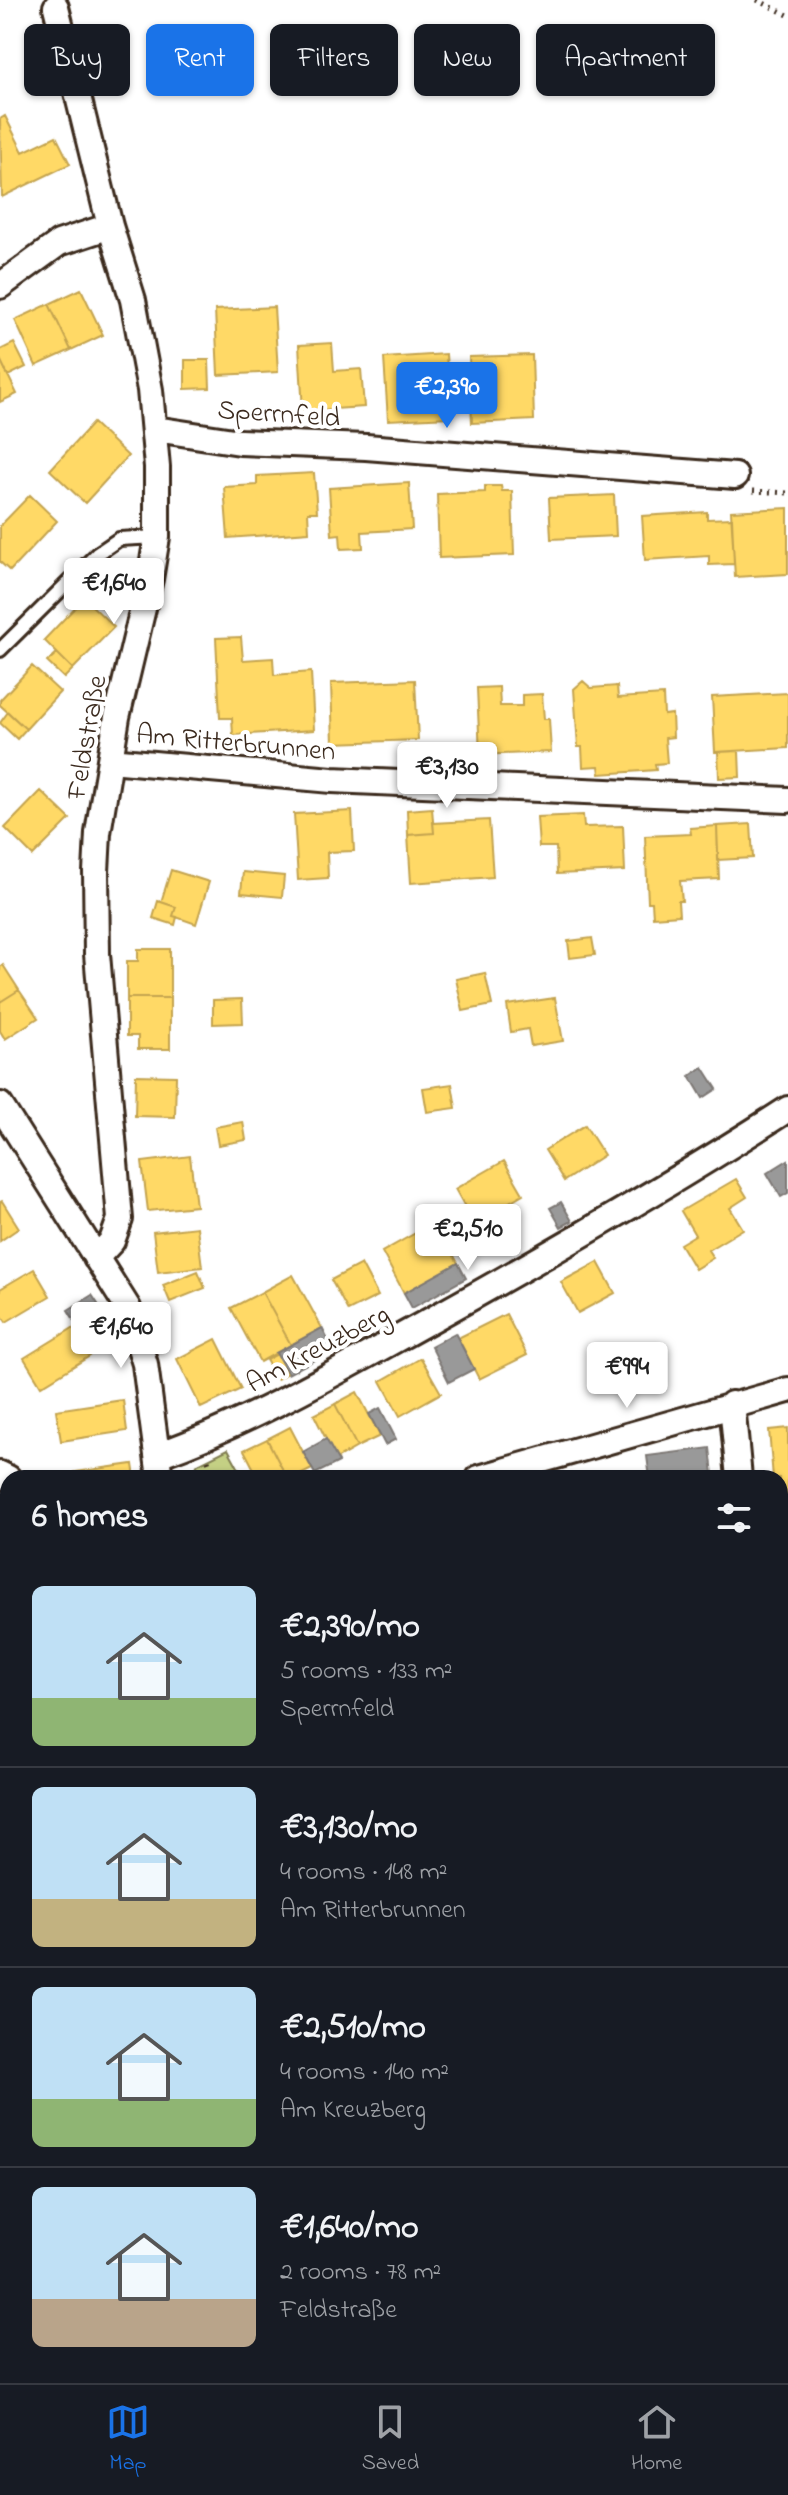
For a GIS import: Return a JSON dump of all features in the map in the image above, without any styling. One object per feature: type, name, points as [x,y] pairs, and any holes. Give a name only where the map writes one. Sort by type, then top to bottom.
[{"type":"street","name":"Feldstraße","points":[[56,3],[110,226],[133,300],[155,429],[157,537],[150,579],[124,682],[98,833],[95,908],[120,1219],[112,1241],[96,1258]]},
{"type":"street","points":[[0,286],[59,243],[110,226]]},
{"type":"street","name":"Sperrnfeld","points":[[155,429],[240,442],[366,447],[735,476]]},
{"type":"street","name":"Am Ritterbrunnen","points":[[110,760],[332,780],[788,800]]},
{"type":"street","points":[[0,1105],[128,1308],[145,1364],[159,1466]]},
{"type":"street","name":"Am Kreuzberg","points":[[159,1466],[197,1441],[274,1405],[553,1252],[788,1109]]},
{"type":"street","points":[[506,1470],[788,1390]]},
{"type":"street","points":[[732,1404],[738,1470]]},
{"type":"lane","points":[[0,650],[97,554],[119,539],[157,537]]},
{"type":"path","points":[[757,0],[788,15]]},
{"type":"path","points":[[208,1460],[211,1470]]},
{"type":"green space","points":[[228,1449],[240,1470],[194,1470],[198,1464]]},
{"type":"building: Homes","points":[[5,116],[23,152],[56,136],[70,164],[2,197],[0,119]]},
{"type":"building: Homes","points":[[81,289],[103,335],[71,350],[49,304]]},
{"type":"building: Homes","points":[[49,304],[71,350],[36,366],[15,320]]},
{"type":"building: Homes","points":[[274,307],[278,372],[218,375],[215,310]]},
{"type":"building: Homes","points":[[14,343],[26,367],[8,376],[0,359],[0,350]]},
{"type":"building: Homes","points":[[332,343],[334,371],[361,369],[364,407],[303,411],[299,345]]},
{"type":"building: Homes","points":[[446,354],[450,417],[388,420],[384,358]]},
{"type":"building: Homes","points":[[532,355],[534,420],[472,423],[469,357]]},
{"type":"building: Homes","points":[[0,359],[17,394],[0,402]]},
{"type":"building: Homes","points":[[185,360],[209,360],[210,388],[185,389]]},
{"type":"building: Homes","points":[[93,423],[128,456],[85,503],[50,470]]},
{"type":"building: Homes","points":[[314,473],[317,512],[308,512],[309,532],[228,538],[224,487],[257,485],[257,476]]},
{"type":"building: Homes","points":[[409,483],[412,529],[362,532],[363,548],[341,549],[340,534],[332,535],[329,488]]},
{"type":"building: Homes","points":[[485,486],[501,486],[502,491],[512,491],[514,555],[439,558],[437,494],[485,492]]},
{"type":"building: Homes","points":[[30,495],[57,521],[10,571],[0,562],[0,526]]},
{"type":"building: Homes","points":[[614,495],[616,536],[551,539],[549,498]]},
{"type":"building: Homes","points":[[788,508],[788,574],[735,577],[731,511]]},
{"type":"building: Homes","points":[[707,512],[707,519],[732,518],[734,564],[709,565],[709,556],[645,560],[642,516]]},
{"type":"building: Homes","points":[[84,598],[114,627],[73,669],[44,640]]},
{"type":"building: Homes","points":[[241,637],[243,660],[273,658],[274,675],[311,672],[314,730],[233,735],[232,718],[220,718],[216,638]]},
{"type":"building: Homes","points":[[57,653],[73,669],[64,678],[47,662]]},
{"type":"building: Homes","points":[[32,666],[60,692],[26,729],[0,705],[0,700]]},
{"type":"building: Homes","points":[[415,680],[418,740],[333,743],[331,683]]},
{"type":"building: Homes","points":[[583,681],[591,688],[617,686],[618,698],[663,695],[664,715],[672,714],[673,737],[665,738],[667,763],[655,764],[656,770],[600,774],[599,766],[583,767],[582,747],[578,747],[574,689]]},
{"type":"building: Homes","points":[[499,687],[500,706],[522,706],[522,695],[542,694],[544,719],[549,719],[551,752],[480,755],[477,688]]},
{"type":"building: Homes","points":[[788,693],[788,748],[715,752],[712,697]]},
{"type":"building: Homes","points":[[8,712],[26,729],[17,739],[0,723]]},
{"type":"building: Homes","points":[[739,751],[740,777],[719,778],[718,752]]},
{"type":"building: Homes","points":[[41,791],[70,819],[33,856],[5,828]]},
{"type":"building: Homes","points":[[432,808],[434,833],[408,835],[407,810]]},
{"type":"building: Homes","points":[[352,811],[354,851],[327,852],[328,878],[298,880],[294,814]]},
{"type":"building: Homes","points":[[583,815],[584,827],[623,826],[625,871],[557,874],[556,847],[539,847],[537,817]]},
{"type":"building: Homes","points":[[489,820],[493,877],[411,883],[408,835],[434,833],[433,823]]},
{"type":"building: Homes","points":[[751,824],[753,858],[718,860],[717,826]]},
{"type":"building: Homes","points":[[717,826],[719,879],[680,881],[682,901],[678,901],[679,915],[653,917],[652,902],[648,902],[645,836],[691,834],[690,828]]},
{"type":"building: Homes","points":[[171,870],[209,882],[196,924],[173,916],[176,907],[161,902]]},
{"type":"building: Homes","points":[[243,872],[284,876],[282,897],[241,893]]},
{"type":"building: Homes","points":[[158,901],[176,907],[173,916],[177,917],[175,925],[153,918]]},
{"type":"building: Homes","points":[[592,938],[595,955],[570,958],[568,941]]},
{"type":"building: Homes","points":[[138,949],[170,949],[170,998],[127,998],[127,961],[138,961]]},
{"type":"building: Homes","points":[[3,965],[19,990],[0,1002],[0,967]]},
{"type":"building: Homes","points":[[485,973],[492,1005],[463,1011],[456,979]]},
{"type":"building: Homes","points":[[19,990],[38,1018],[5,1039],[0,1031],[0,1002]]},
{"type":"building: Homes","points":[[127,998],[170,998],[170,1049],[138,1049],[138,1036],[127,1036]]},
{"type":"building: Homes","points":[[555,998],[563,1041],[531,1046],[528,1029],[511,1032],[507,1005]]},
{"type":"building: Homes","points":[[242,999],[243,1023],[213,1024],[213,1000]]},
{"type":"building: Homes","points":[[136,1075],[176,1076],[175,1117],[135,1116]]},
{"type":"building: Homes","points":[[452,1084],[456,1108],[427,1112],[423,1088]]},
{"type":"building: Homes","points":[[243,1122],[246,1140],[218,1145],[215,1127]]},
{"type":"building: Homes","points":[[585,1125],[604,1155],[564,1181],[545,1150]]},
{"type":"building: Homes","points":[[190,1156],[196,1206],[148,1211],[142,1162]]},
{"type":"building: Homes","points":[[504,1161],[523,1194],[474,1223],[455,1189]]},
{"type":"building: Homes","points":[[736,1179],[747,1197],[730,1208],[743,1229],[708,1250],[713,1258],[695,1269],[680,1244],[695,1235],[681,1211]]},
{"type":"building: Homes","points":[[0,1202],[19,1228],[0,1241]]},
{"type":"building: Homes","points":[[435,1222],[458,1263],[404,1293],[382,1252]]},
{"type":"building: Homes","points":[[197,1227],[202,1267],[158,1272],[153,1232]]},
{"type":"building: Homes","points":[[598,1262],[615,1293],[578,1313],[561,1282]]},
{"type":"building: Homes","points":[[361,1264],[378,1296],[348,1311],[331,1280]]},
{"type":"building: Homes","points":[[34,1269],[50,1296],[6,1322],[0,1313],[0,1289]]},
{"type":"building: Homes","points":[[198,1271],[205,1288],[170,1302],[163,1285]]},
{"type":"building: Homes","points":[[293,1275],[322,1328],[291,1345],[262,1292]]},
{"type":"building: Homes","points":[[262,1292],[291,1345],[260,1362],[231,1308]]},
{"type":"building: Homes","points":[[506,1314],[527,1355],[479,1379],[458,1338]]},
{"type":"building: Homes","points":[[73,1328],[90,1356],[41,1386],[24,1358]]},
{"type":"building: Homes","points":[[216,1339],[241,1389],[201,1408],[177,1359]]},
{"type":"building: Homes","points":[[277,1354],[287,1373],[277,1379],[266,1360]]},
{"type":"building: Homes","points":[[421,1358],[441,1393],[400,1416],[381,1381]]},
{"type":"building: Homes","points":[[357,1392],[380,1436],[357,1447],[335,1404]]},
{"type":"building: Homes","points":[[123,1400],[127,1431],[61,1441],[56,1410]]},
{"type":"building: Homes","points":[[335,1404],[357,1447],[336,1459],[314,1415]]},
{"type":"building: Homes","points":[[290,1427],[312,1469],[283,1470],[267,1439]]},
{"type":"building: Homes","points":[[788,1428],[788,1470],[772,1470],[769,1430]]},
{"type":"building: Homes","points":[[267,1439],[283,1470],[254,1470],[244,1450]]},
{"type":"building: Homes","points":[[133,1464],[134,1470],[90,1470]]},
{"type":"building: Industry","points":[[703,1067],[717,1089],[703,1098],[690,1076]]},
{"type":"building: Industry","points":[[788,1160],[788,1193],[781,1197],[767,1173]]},
{"type":"building: Industry","points":[[561,1202],[572,1221],[561,1227],[550,1208]]},
{"type":"building: Industry","points":[[458,1263],[466,1278],[412,1308],[404,1293]]},
{"type":"building: Industry","points":[[92,1295],[113,1327],[88,1342],[68,1310]]},
{"type":"building: Industry","points":[[322,1328],[333,1350],[288,1374],[276,1353]]},
{"type":"building: Industry","points":[[455,1333],[474,1369],[449,1382],[431,1346]]},
{"type":"building: Industry","points":[[380,1408],[396,1439],[385,1445],[369,1414]]},
{"type":"building: Industry","points":[[326,1439],[339,1462],[323,1470],[313,1470],[303,1452]]},
{"type":"building: Industry","points":[[710,1448],[713,1470],[649,1470],[647,1456]]}]
